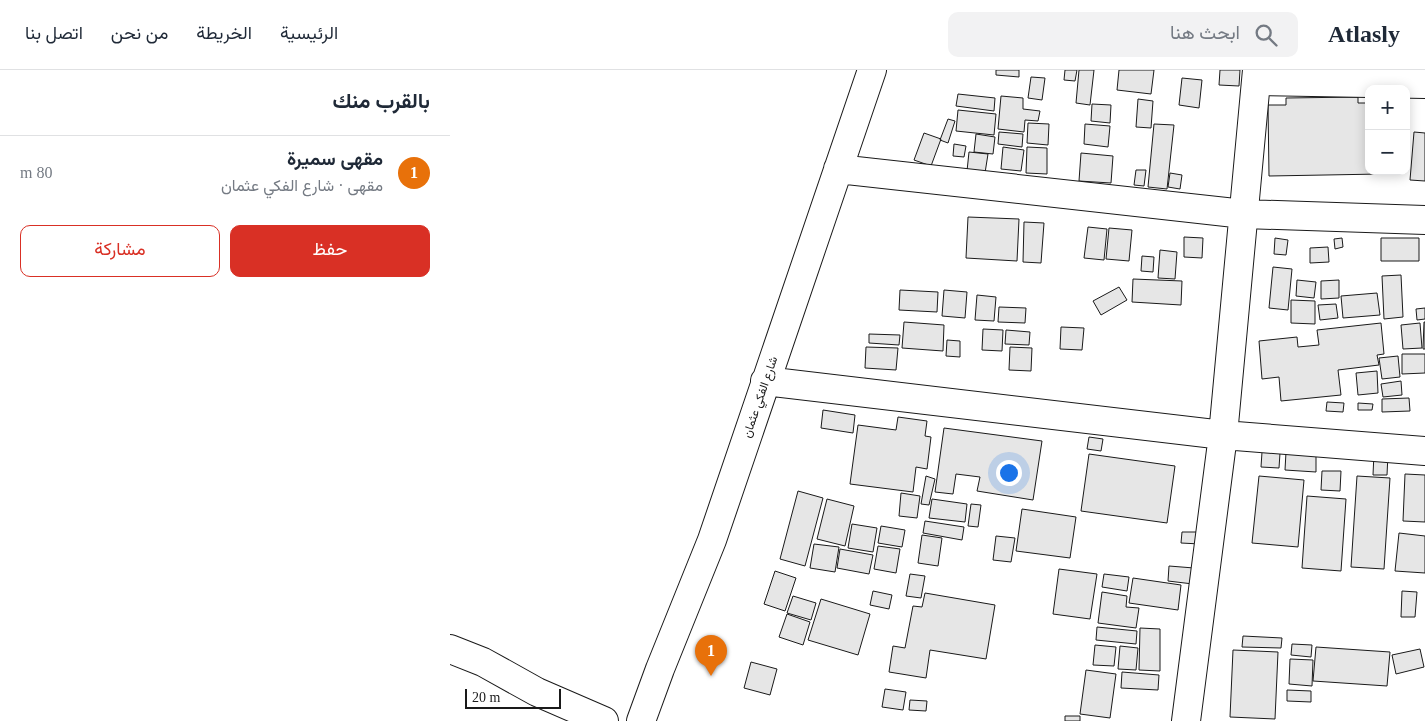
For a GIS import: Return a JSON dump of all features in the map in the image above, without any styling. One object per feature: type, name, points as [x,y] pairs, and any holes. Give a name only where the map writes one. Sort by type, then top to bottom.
[{"type":"street","name":"شارع الفكي عثمان","points":[[642,721],[660,669],[712,540],[872,70]]},
{"type":"street","points":[[1186,721],[1222,435],[1256,76],[1425,84]]},
{"type":"street","points":[[838,169],[1244,214],[1425,220]]},
{"type":"street","points":[[766,381],[1222,435],[1425,451]]},
{"type":"street","points":[[450,649],[483,662],[536,692],[604,721]]},
{"type":"building","points":[[996,70],[1019,70],[1019,77],[996,75]]},
{"type":"building","points":[[1065,70],[1077,70],[1075,81],[1064,80]]},
{"type":"building","points":[[1079,70],[1094,70],[1090,105],[1076,103]]},
{"type":"building","points":[[1119,70],[1154,70],[1151,94],[1117,90]]},
{"type":"building","points":[[1220,70],[1240,70],[1239,86],[1219,85]]},
{"type":"building","points":[[1031,77],[1045,78],[1042,100],[1028,98]]},
{"type":"building","points":[[1182,78],[1202,80],[1199,108],[1179,105]]},
{"type":"building","points":[[958,94],[995,98],[994,111],[956,106]]},
{"type":"building","points":[[1001,96],[1023,98],[1023,109],[1040,111],[1038,121],[1025,120],[1024,132],[998,129]]},
{"type":"building","points":[[1358,97],[1358,103],[1365,103],[1365,174],[1269,176],[1268,105],[1286,105],[1286,98]]},
{"type":"building","points":[[1138,99],[1153,101],[1151,128],[1136,127]]},
{"type":"building","points":[[1092,104],[1111,105],[1110,123],[1091,121]]},
{"type":"building","points":[[958,110],[996,114],[994,135],[956,131]]},
{"type":"building","points":[[948,119],[955,121],[948,143],[940,140]]},
{"type":"building","points":[[1028,123],[1049,124],[1048,145],[1027,143]]},
{"type":"building","points":[[1085,124],[1110,126],[1108,147],[1084,144]]},
{"type":"building","points":[[1154,124],[1174,125],[1167,189],[1148,187]]},
{"type":"building","points":[[999,132],[1023,134],[1022,147],[998,144]]},
{"type":"building","points":[[1414,132],[1425,133],[1425,181],[1410,180]]},
{"type":"building","points":[[924,133],[941,139],[931,166],[914,160]]},
{"type":"building","points":[[976,134],[995,137],[993,154],[974,152]]},
{"type":"building","points":[[954,144],[966,146],[964,157],[953,156]]},
{"type":"building","points":[[1003,147],[1024,150],[1021,171],[1001,169]]},
{"type":"building","points":[[1027,147],[1047,148],[1047,174],[1026,173]]},
{"type":"building","points":[[969,152],[988,154],[985,173],[967,171]]},
{"type":"building","points":[[1081,153],[1113,156],[1111,183],[1079,181]]},
{"type":"building","points":[[1136,170],[1146,170],[1144,186],[1134,185]]},
{"type":"building","points":[[1170,173],[1182,175],[1180,189],[1168,187]]},
{"type":"building","points":[[968,217],[1019,219],[1017,261],[966,258]]},
{"type":"building","points":[[1024,222],[1044,223],[1041,263],[1023,262]]},
{"type":"building","points":[[1088,227],[1107,229],[1104,260],[1084,258]]},
{"type":"building","points":[[1109,228],[1132,230],[1129,261],[1106,259]]},
{"type":"building","points":[[1184,237],[1203,238],[1202,258],[1184,257]]},
{"type":"building","points":[[1275,238],[1288,240],[1286,255],[1274,254]]},
{"type":"building","points":[[1342,238],[1343,247],[1335,249],[1334,239]]},
{"type":"building","points":[[1381,238],[1419,238],[1419,261],[1381,261]]},
{"type":"building","points":[[1328,247],[1329,262],[1310,263],[1310,248]]},
{"type":"building","points":[[1160,250],[1177,252],[1175,279],[1158,278]]},
{"type":"building","points":[[1142,256],[1154,257],[1153,272],[1141,271]]},
{"type":"building","points":[[1273,267],[1292,269],[1288,310],[1269,308]]},
{"type":"building","points":[[1401,275],[1403,317],[1384,319],[1382,276]]},
{"type":"building","points":[[1133,279],[1182,281],[1181,305],[1132,302]]},
{"type":"building","points":[[1297,280],[1316,282],[1314,298],[1296,296]]},
{"type":"building","points":[[1339,280],[1339,298],[1321,299],[1321,281]]},
{"type":"building","points":[[1119,287],[1127,300],[1101,315],[1093,301]]},
{"type":"building","points":[[900,290],[938,292],[937,312],[899,310]]},
{"type":"building","points":[[944,290],[967,292],[965,318],[942,316]]},
{"type":"building","points":[[1377,293],[1380,315],[1343,318],[1341,296]]},
{"type":"building","points":[[977,295],[996,297],[994,321],[975,320]]},
{"type":"building","points":[[1291,300],[1315,301],[1315,324],[1291,323]]},
{"type":"building","points":[[1336,304],[1338,318],[1320,320],[1318,305]]},
{"type":"building","points":[[999,307],[1026,308],[1025,323],[998,322]]},
{"type":"building","points":[[1425,308],[1425,319],[1417,320],[1416,309]]},
{"type":"building","points":[[904,322],[944,325],[943,351],[902,348]]},
{"type":"building","points":[[1424,322],[1425,349],[1423,349]]},
{"type":"building","points":[[1381,323],[1384,354],[1377,355],[1379,365],[1338,370],[1341,395],[1281,401],[1279,377],[1262,379],[1259,341],[1297,337],[1298,347],[1319,345],[1317,330]]},
{"type":"building","points":[[1420,323],[1422,348],[1403,349],[1401,325]]},
{"type":"building","points":[[1061,327],[1084,328],[1082,350],[1060,349]]},
{"type":"building","points":[[983,329],[1003,330],[1002,351],[982,350]]},
{"type":"building","points":[[1006,330],[1030,332],[1029,345],[1005,344]]},
{"type":"building","points":[[869,334],[900,335],[899,345],[869,343]]},
{"type":"building","points":[[947,340],[960,341],[960,357],[946,356]]},
{"type":"building","points":[[866,347],[898,348],[896,370],[865,368]]},
{"type":"building","points":[[1010,347],[1032,348],[1031,371],[1009,370]]},
{"type":"building","points":[[1402,354],[1425,354],[1425,373],[1402,374]]},
{"type":"building","points":[[1398,356],[1400,377],[1382,379],[1379,358]]},
{"type":"building","points":[[1377,371],[1378,393],[1358,395],[1356,373]]},
{"type":"building","points":[[1401,381],[1402,395],[1383,397],[1381,384]]},
{"type":"building","points":[[1409,398],[1410,411],[1382,412],[1382,399]]},
{"type":"building","points":[[1327,402],[1344,403],[1343,412],[1326,411]]},
{"type":"building","points":[[1358,403],[1373,404],[1372,410],[1358,410]]},
{"type":"building","points":[[823,410],[855,415],[853,433],[821,428]]},
{"type":"building","points":[[898,417],[927,421],[925,436],[931,437],[927,469],[916,467],[913,492],[850,484],[858,425],[896,430]]},
{"type":"building","points":[[944,428],[1042,441],[1033,500],[977,491],[980,477],[956,474],[953,494],[935,492]]},
{"type":"building","points":[[1089,437],[1103,439],[1101,451],[1087,449]]},
{"type":"building","points":[[1262,452],[1280,453],[1279,468],[1261,467]]},
{"type":"building","points":[[1286,452],[1316,454],[1316,472],[1285,470]]},
{"type":"building","points":[[1374,453],[1388,454],[1387,475],[1373,475]]},
{"type":"building","points":[[1089,454],[1175,466],[1167,523],[1081,511]]},
{"type":"building","points":[[1322,471],[1341,471],[1340,491],[1321,490]]},
{"type":"building","points":[[1405,474],[1425,475],[1425,522],[1403,521]]},
{"type":"building","points":[[926,476],[935,479],[929,505],[921,504]]},
{"type":"building","points":[[1259,476],[1304,480],[1298,547],[1252,543]]},
{"type":"building","points":[[1357,476],[1390,478],[1384,569],[1351,567]]},
{"type":"building","points":[[798,491],[823,498],[805,566],[780,559]]},
{"type":"building","points":[[901,493],[920,496],[917,518],[899,516]]},
{"type":"building","points":[[1307,496],[1346,499],[1341,571],[1302,568]]},
{"type":"building","points":[[827,499],[854,506],[845,546],[817,539]]},
{"type":"building","points":[[932,499],[967,504],[965,522],[929,518]]},
{"type":"building","points":[[971,504],[981,505],[978,527],[968,526]]},
{"type":"building","points":[[1022,509],[1076,517],[1070,558],[1016,551]]},
{"type":"building","points":[[925,521],[964,527],[962,540],[923,533]]},
{"type":"building","points":[[852,524],[877,528],[873,552],[848,548]]},
{"type":"building","points":[[881,526],[905,530],[902,547],[878,543]]},
{"type":"building","points":[[1182,532],[1200,532],[1200,544],[1181,543]]},
{"type":"building","points":[[1399,533],[1425,536],[1425,573],[1395,571]]},
{"type":"building","points":[[922,535],[942,538],[938,566],[918,563]]},
{"type":"building","points":[[996,536],[1015,538],[1011,562],[993,560]]},
{"type":"building","points":[[814,544],[839,547],[835,572],[810,568]]},
{"type":"building","points":[[878,546],[900,549],[896,573],[874,569]]},
{"type":"building","points":[[840,549],[873,555],[869,574],[837,568]]},
{"type":"building","points":[[1169,566],[1194,568],[1193,584],[1168,581]]},
{"type":"building","points":[[1059,569],[1097,574],[1090,619],[1053,614]]},
{"type":"building","points":[[775,571],[796,578],[785,611],[764,604]]},
{"type":"building","points":[[910,574],[925,576],[921,598],[906,596]]},
{"type":"building","points":[[1104,574],[1129,577],[1127,591],[1102,587]]},
{"type":"building","points":[[1133,578],[1181,585],[1178,610],[1129,603]]},
{"type":"building","points":[[873,591],[892,595],[889,609],[870,605]]},
{"type":"building","points":[[1402,591],[1417,592],[1415,617],[1401,617]]},
{"type":"building","points":[[1102,592],[1127,596],[1126,607],[1139,608],[1136,628],[1098,623]]},
{"type":"building","points":[[925,593],[995,605],[986,659],[930,650],[926,678],[889,672],[893,646],[905,648],[913,606],[922,607]]},
{"type":"building","points":[[793,596],[816,603],[811,620],[787,613]]},
{"type":"building","points":[[821,599],[870,614],[858,655],[808,640]]},
{"type":"building","points":[[787,614],[810,622],[803,645],[779,637]]},
{"type":"building","points":[[1097,627],[1137,631],[1136,644],[1096,640]]},
{"type":"building","points":[[1140,628],[1160,629],[1160,671],[1139,670]]},
{"type":"building","points":[[1243,636],[1282,638],[1281,648],[1242,647]]},
{"type":"building","points":[[1292,644],[1312,645],[1311,657],[1291,655]]},
{"type":"building","points":[[1095,645],[1116,647],[1114,666],[1093,665]]},
{"type":"building","points":[[1120,646],[1138,648],[1136,670],[1118,669]]},
{"type":"building","points":[[1316,647],[1390,652],[1387,686],[1313,681]]},
{"type":"building","points":[[1420,649],[1424,667],[1396,674],[1392,655]]},
{"type":"building","points":[[1233,650],[1278,652],[1275,719],[1230,717]]},
{"type":"building","points":[[1290,659],[1313,660],[1312,686],[1289,684]]},
{"type":"building","points":[[751,662],[777,669],[770,695],[744,688]]},
{"type":"building","points":[[1086,670],[1116,674],[1110,718],[1080,714]]},
{"type":"building","points":[[1122,672],[1159,675],[1158,690],[1121,688]]},
{"type":"building","points":[[885,689],[906,692],[903,710],[882,707]]},
{"type":"building","points":[[1287,690],[1311,691],[1311,702],[1287,701]]},
{"type":"building","points":[[910,700],[927,701],[926,711],[909,710]]},
{"type":"building","points":[[1065,716],[1080,716],[1080,721],[1065,721]]},
{"type":"place","name":"مقهى سميرة","points":[[711,676]]}]
